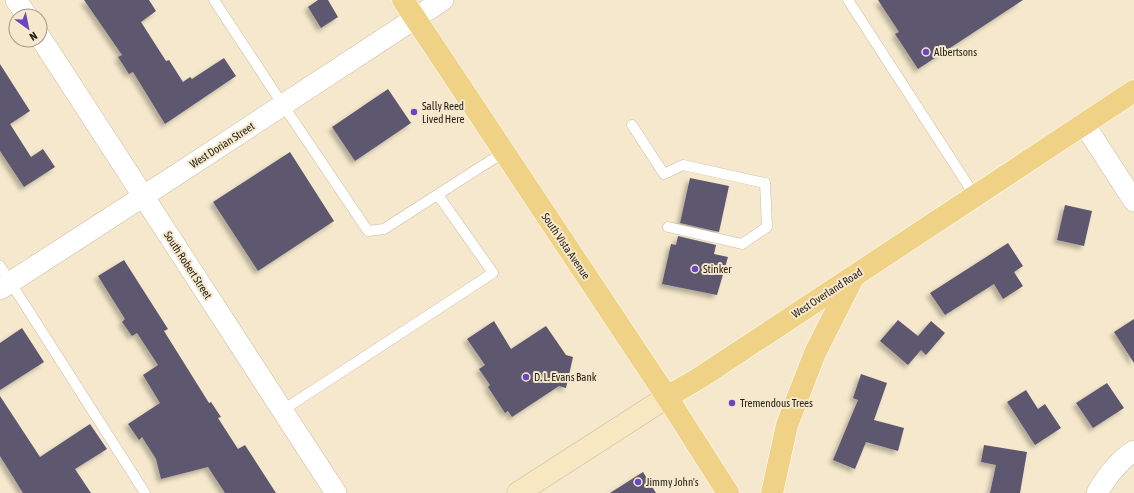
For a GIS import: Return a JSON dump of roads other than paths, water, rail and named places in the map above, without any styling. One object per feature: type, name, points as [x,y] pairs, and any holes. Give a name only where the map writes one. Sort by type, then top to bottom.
[{"type":"main road","name":"South Vista Avenue","points":[[403,0],[667,397],[728,493]]},
{"type":"main road","name":"West Overland Road","points":[[667,397],[701,377],[1134,92]]},
{"type":"main road","points":[[772,493],[787,425],[815,353],[854,275]]},
{"type":"street","name":"West Dorian Street","points":[[4,279],[144,197],[443,0]]},
{"type":"street","name":"South Robert Street","points":[[47,48],[336,493]]},
{"type":"street","points":[[1084,124],[1134,201]]},
{"type":"street","name":"West Overland Road","points":[[531,490],[667,397]]},
{"type":"street","points":[[1097,493],[1109,474],[1125,457],[1134,451]]},
{"type":"lane","points":[[214,0],[368,232],[384,229],[504,152]]},
{"type":"lane","points":[[848,0],[975,196]]},
{"type":"lane","points":[[632,125],[664,174],[683,165],[765,183],[767,227],[742,244],[668,227]]},
{"type":"lane","points":[[283,410],[493,274],[438,195]]},
{"type":"lane","points":[[4,279],[145,493]]},
{"type":"place","name":"Albertsons","points":[[926,52]]},
{"type":"place","name":"Sally Reed Lived Here","points":[[414,112]]},
{"type":"place","name":"Stinker","points":[[695,269]]},
{"type":"place","name":"D. L. Evans Bank","points":[[526,377]]},
{"type":"place","name":"Tremendous Trees","points":[[732,403]]},
{"type":"place","name":"Jimmy John's","points":[[638,482]]}]
